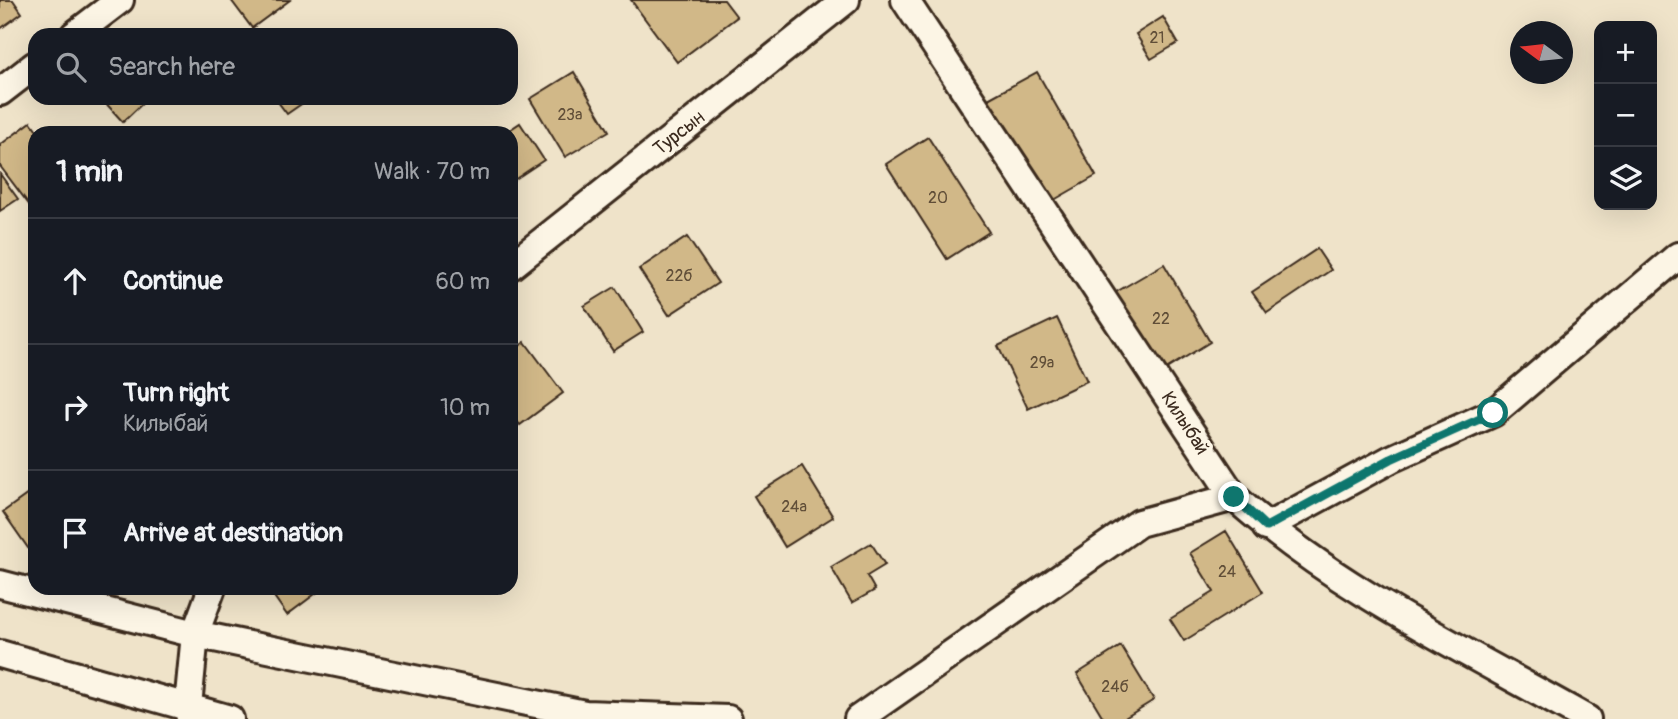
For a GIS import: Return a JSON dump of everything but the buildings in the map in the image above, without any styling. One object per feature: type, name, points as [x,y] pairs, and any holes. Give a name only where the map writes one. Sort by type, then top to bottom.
[{"type":"street","points":[[83,28],[120,0]]},
{"type":"street","name":"Турсын","points":[[518,260],[846,0]]},
{"type":"street","name":"Килыбай","points":[[905,0],[1234,497],[1266,527],[1314,562],[1587,719]]},
{"type":"street","points":[[0,92],[28,70]]},
{"type":"street","points":[[1266,527],[1391,459],[1493,413],[1678,256]]},
{"type":"street","points":[[858,719],[1139,523],[1234,497]]},
{"type":"street","points":[[0,584],[28,591]]},
{"type":"street","points":[[43,595],[195,634],[585,714],[728,719]]},
{"type":"street","points":[[189,713],[195,634],[209,595]]},
{"type":"street","points":[[0,654],[189,713],[230,719]]},
{"type":"route","points":[[1234,497],[1266,527],[1391,459],[1493,413]]}]
